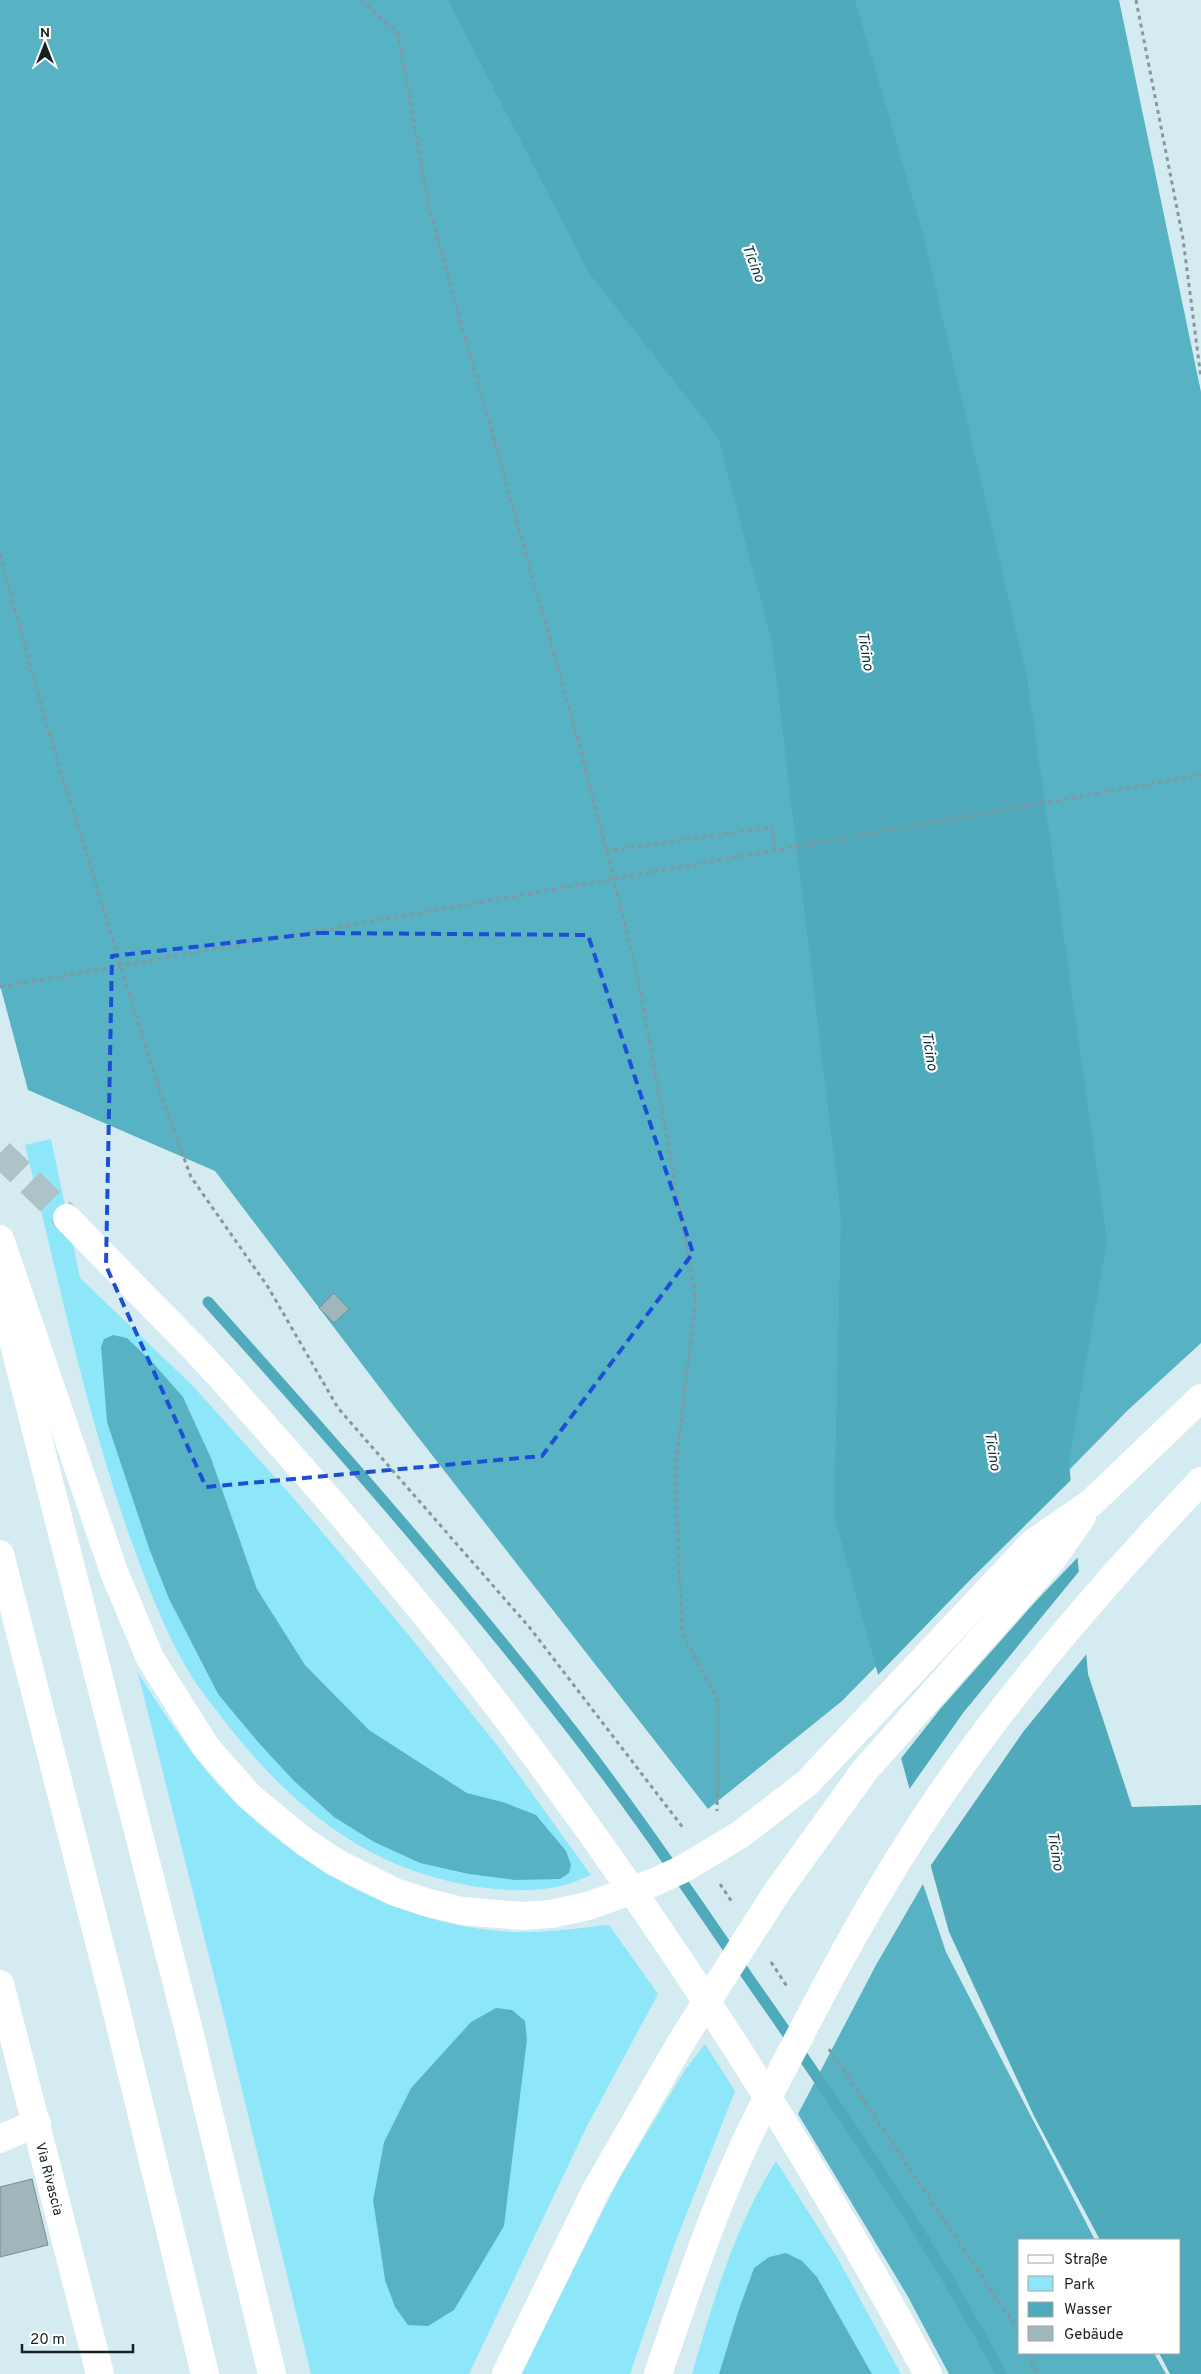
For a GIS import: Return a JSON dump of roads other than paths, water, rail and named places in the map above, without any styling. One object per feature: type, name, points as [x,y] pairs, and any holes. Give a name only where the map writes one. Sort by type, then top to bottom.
[{"type":"main road","points":[[67,1218],[196,1350],[292,1457],[372,1550],[479,1681],[592,1836],[732,2041],[834,2205],[928,2374]]},
{"type":"main road","points":[[0,1239],[114,1572],[150,1658],[206,1747],[249,1796],[305,1842],[335,1862],[395,1892],[429,1903],[495,1915],[551,1914],[588,1906],[642,1887],[683,1870],[734,1839],[774,1810],[807,1783],[1033,1543],[1091,1503],[1201,1398]]},
{"type":"main road","points":[[0,1287],[195,2058],[272,2374]]},
{"type":"main road","points":[[658,2374],[714,2217],[746,2141],[845,1951],[892,1870],[935,1803],[1055,1644],[1201,1481]]},
{"type":"main road","points":[[506,2374],[596,2190],[683,2039],[777,1892],[865,1770],[1050,1562],[1091,1503]]},
{"type":"main road","points":[[0,1554],[116,2007],[205,2374]]},
{"type":"main road","name":"Via Rivascia","points":[[0,1984],[100,2374]]},
{"type":"main road","points":[[0,2138],[36,2123]]},
{"type":"water","name":"Ticino","points":[[448,0],[855,0],[923,234],[1027,677],[1107,1240],[1069,1462],[1088,1674],[1132,1807],[1201,1805],[1201,2374],[1170,2374],[1160,2354],[1181,2354],[1181,2239],[1099,2239],[1034,2116],[949,1932],[834,1515],[841,1216],[772,643],[718,437],[589,273]]},
{"type":"waterway","points":[[208,1302],[476,1610],[614,1785],[858,2137],[947,2277],[1001,2374]]},
{"type":"tunnel","points":[[0,1153],[67,1218]]}]
